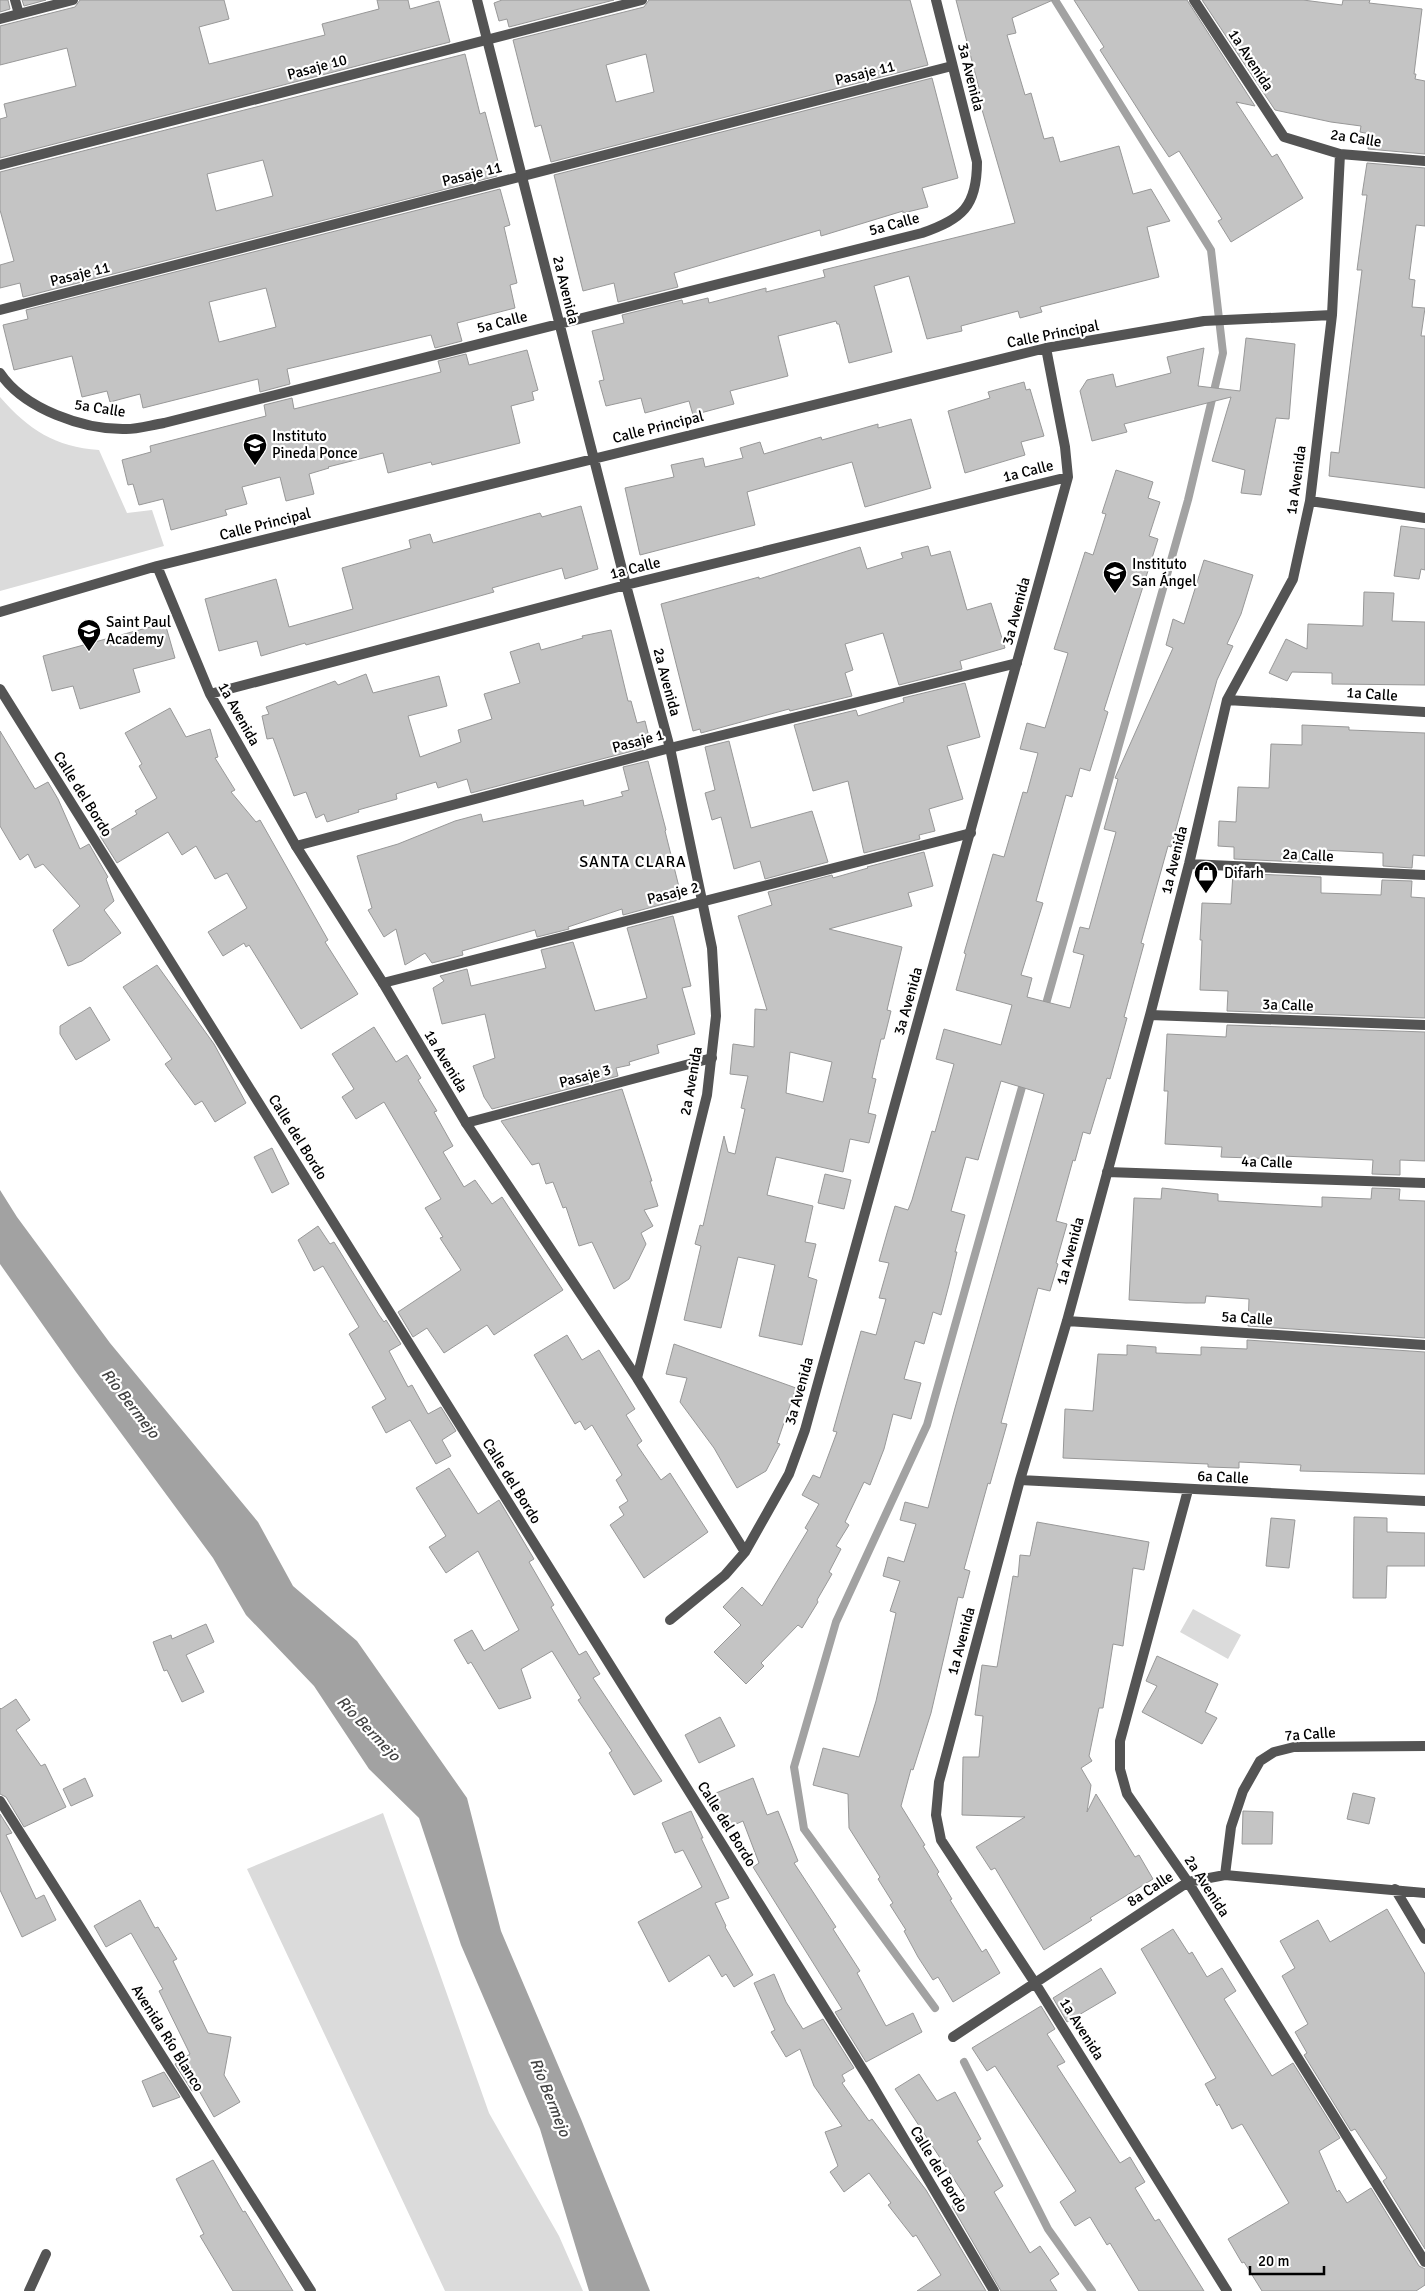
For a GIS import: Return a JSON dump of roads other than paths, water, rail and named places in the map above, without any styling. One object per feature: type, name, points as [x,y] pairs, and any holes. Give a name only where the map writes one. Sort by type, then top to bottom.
[{"type":"street","points":[[15,0],[19,14]]},
{"type":"street","points":[[0,19],[73,0]]},
{"type":"street","name":"2a Avenida","points":[[477,0],[626,585],[670,748],[712,948],[715,1006],[712,1058],[707,1095],[637,1378]]},
{"type":"street","name":"Pasaje 10","points":[[0,165],[642,0]]},
{"type":"street","name":"3a Avenida","points":[[936,0],[977,162]]},
{"type":"street","name":"1a Avenida","points":[[1194,0],[1284,137]]},
{"type":"street","name":"Pasaje 11","points":[[0,310],[952,66]]},
{"type":"street","name":"2a Calle","points":[[1284,137],[1340,154],[1425,161]]},
{"type":"street","name":"1a Avenida","points":[[1227,2291],[1035,1983],[941,1840],[936,1814],[939,1782],[1020,1480],[1150,1015],[1189,864],[1228,700],[1294,579],[1310,500],[1332,316],[1340,154]]},
{"type":"street","name":"5a Calle","points":[[1,375],[21,396],[71,421],[126,429],[164,423],[922,233],[957,218],[969,203],[977,173],[977,162]]},
{"type":"street","name":"Calle Principal","points":[[0,612],[157,566],[1046,348],[1204,322],[1332,316]]},
{"type":"street","name":"3a Avenida","points":[[670,1620],[725,1575],[745,1552],[789,1474],[805,1430],[1068,477],[1065,447],[1046,348]]},
{"type":"street","name":"1a Calle","points":[[210,694],[626,585],[1068,477]]},
{"type":"street","points":[[1310,500],[1425,518]]},
{"type":"street","name":"1a Avenida","points":[[157,566],[210,694],[296,846],[383,983],[466,1123],[637,1378],[745,1552]]},
{"type":"street","name":"Pasaje 1","points":[[296,846],[670,748],[1017,663]]},
{"type":"street","name":"Calle del Bordo","points":[[0,690],[864,2072],[994,2291]]},
{"type":"street","name":"1a Calle","points":[[1228,700],[1425,712]]},
{"type":"street","name":"Pasaje 2","points":[[383,983],[971,833]]},
{"type":"street","name":"2a Calle","points":[[1189,864],[1425,875]]},
{"type":"street","name":"3a Calle","points":[[1150,1015],[1425,1025]]},
{"type":"street","name":"Pasaje 3","points":[[466,1123],[712,1058]]},
{"type":"street","name":"4a Calle","points":[[1107,1172],[1425,1182]]},
{"type":"street","name":"5a Calle","points":[[1066,1321],[1425,1345]]},
{"type":"street","name":"6a Calle","points":[[1020,1480],[1425,1502]]},
{"type":"street","name":"2a Avenida","points":[[1188,1490],[1120,1741],[1120,1769],[1127,1794],[1188,1882],[1425,2262]]},
{"type":"street","name":"7a Calle","points":[[1225,1875],[1231,1827],[1244,1791],[1260,1761],[1274,1752],[1294,1747],[1425,1746]]},
{"type":"street","name":"Avenida Río Blanco","points":[[0,1801],[311,2291]]},
{"type":"street","name":"8a Calle","points":[[954,2037],[1188,1882],[1225,1875],[1425,1893]]},
{"type":"street","points":[[1395,1889],[1425,1939]]},
{"type":"street","points":[[29,2291],[46,2254]]},
{"type":"water","name":"Río Bermejo","points":[[0,1190],[17,1217],[110,1343],[258,1522],[293,1586],[357,1641],[467,1798],[501,1931],[581,2119],[650,2291],[589,2291],[540,2129],[461,1945],[419,1818],[369,1769],[314,1686],[246,1615],[213,1558],[76,1372],[0,1264]]},
{"type":"waterway","points":[[1044,1011],[1188,500],[1223,353],[1211,250],[1055,0]]},
{"type":"waterway","points":[[935,2008],[804,1829],[794,1767],[836,1622],[927,1425],[1024,1080]]},
{"type":"waterway","points":[[964,2062],[1048,2229],[1092,2291]]},
{"type":"place","name":"Instituto Pineda Ponce","points":[[255,466]]},
{"type":"place","name":"Instituto San Ángel","points":[[1115,594]]},
{"type":"place","name":"Saint Paul Academy","points":[[89,652]]},
{"type":"place","name":"Difarh","points":[[1206,894]]},
{"type":"district","name":"SANTA CLARA","points":[[633,861]]}]
